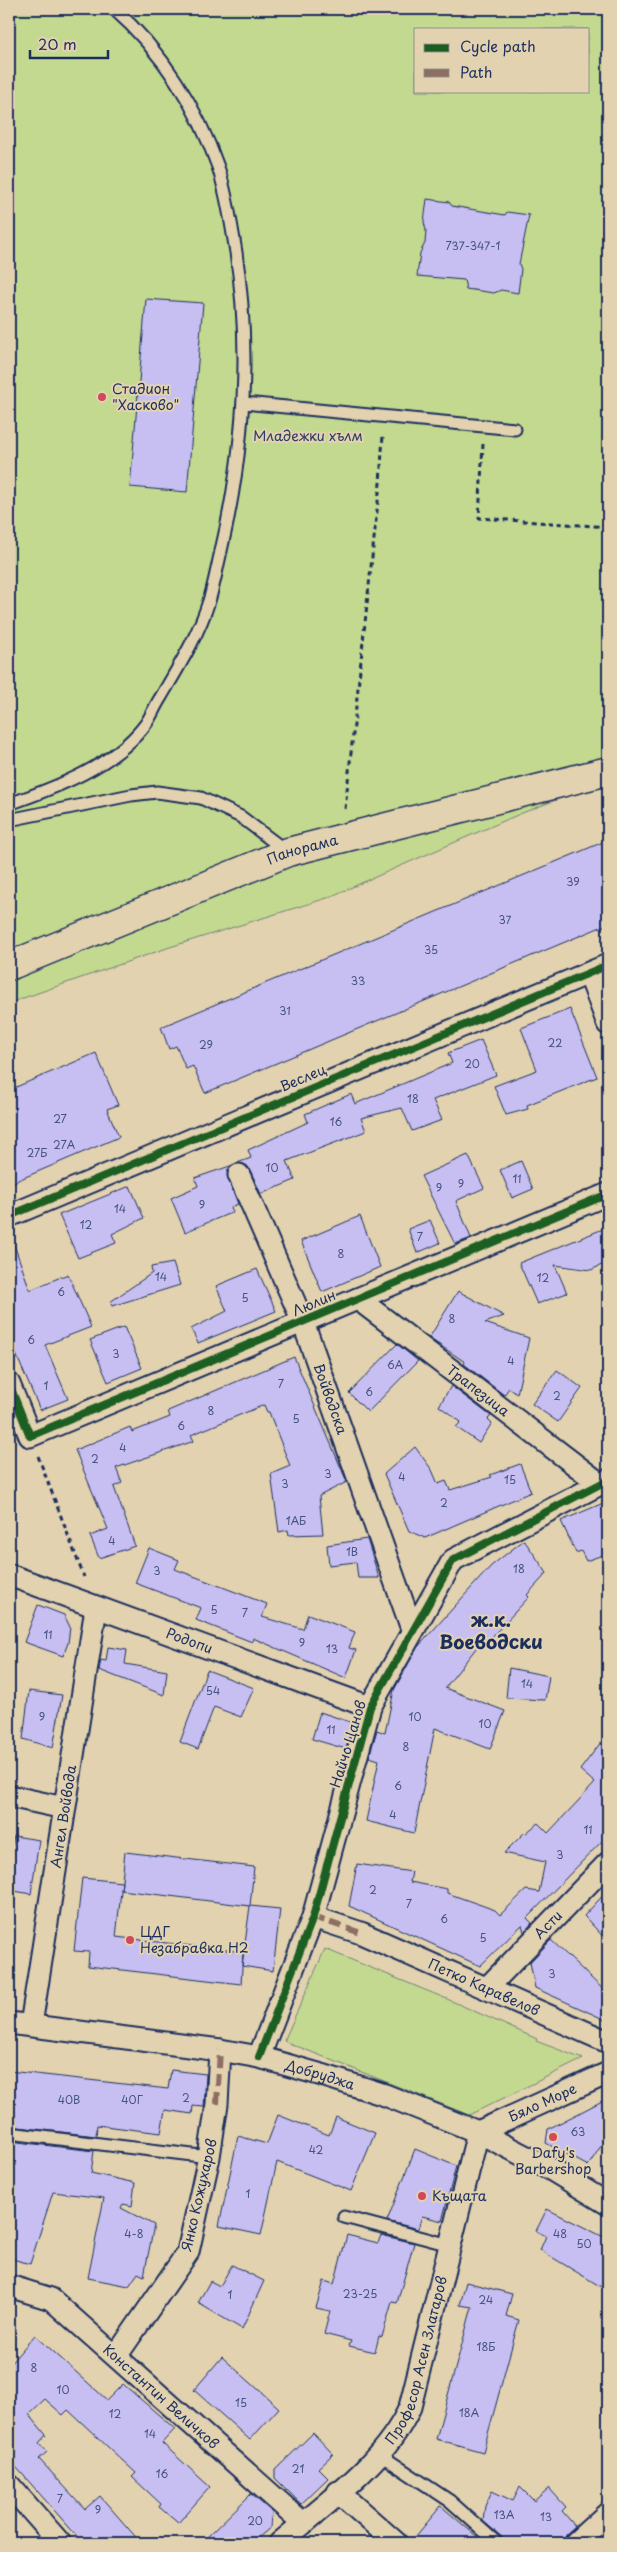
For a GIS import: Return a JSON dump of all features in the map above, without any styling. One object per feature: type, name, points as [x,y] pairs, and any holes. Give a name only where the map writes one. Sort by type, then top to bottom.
[{"type":"street","name":"Панорама","points":[[9,966],[288,852],[342,840],[608,771]]},
{"type":"street","name":"Веслец","points":[[9,1216],[608,965]]},
{"type":"street","points":[[589,973],[608,1024]]},
{"type":"street","name":"Войводска","points":[[239,1175],[303,1322],[412,1629]]},
{"type":"street","name":"Люлин","points":[[30,1436],[608,1194]]},
{"type":"street","name":"Трапезица","points":[[358,1299],[604,1481]]},
{"type":"street","points":[[9,1384],[30,1436]]},
{"type":"street","name":"Найчо Цанов","points":[[259,2057],[313,1917],[370,1707],[412,1629],[453,1560],[604,1481]]},
{"type":"street","name":"Родопи","points":[[9,1575],[370,1707]]},
{"type":"street","name":"Ангел Войвода","points":[[31,2025],[96,1608]]},
{"type":"street","points":[[9,1796],[64,1808]]},
{"type":"street","name":"Асти","points":[[487,1988],[608,1863]]},
{"type":"street","name":"Петко Каравелов","points":[[313,1917],[360,1933],[608,2042]]},
{"type":"street","name":"Добруджа","points":[[9,2023],[220,2050],[259,2057],[385,2095],[478,2132],[552,2170],[608,2204]]},
{"type":"street","name":"Янко Кожухаров","points":[[117,2356],[188,2252],[209,2157],[217,2104],[220,2050]]},
{"type":"street","name":"Бяло Море","points":[[478,2132],[608,2073]]},
{"type":"street","name":"Професор Асен Златаров","points":[[280,2543],[379,2454],[396,2433],[410,2408],[478,2132]]},
{"type":"street","name":"Константин Величков","points":[[9,2286],[51,2299],[303,2523]]},
{"type":"street","points":[[9,2485],[60,2543]]},
{"type":"street","points":[[338,2492],[396,2543]]},
{"type":"street","points":[[575,2543],[608,2513]]},
{"type":"lane","points":[[9,804],[77,776],[116,754],[144,726],[188,653],[209,601],[232,500],[244,403],[243,312],[239,270],[218,168],[197,116],[164,62],[131,24],[114,9]]},
{"type":"lane","points":[[244,403],[515,429]]},
{"type":"lane","points":[[9,820],[132,795],[157,792],[201,798],[241,817],[288,852]]},
{"type":"lane","points":[[9,2133],[209,2157]]},
{"type":"lane","points":[[344,2217],[450,2245]]},
{"type":"lane","points":[[379,2454],[450,2502],[497,2543]]},
{"type":"path","points":[[342,840],[380,483],[384,417]]},
{"type":"path","points":[[485,426],[479,518],[608,527]]},
{"type":"path","points":[[30,1436],[96,1608]]},
{"type":"green space","name":"Младежки хълм","points":[[9,9],[608,9],[608,780],[522,813],[327,898],[170,947],[9,1003]]},
{"type":"green space","points":[[325,1949],[447,1999],[537,2039],[536,2041],[583,2059],[469,2115],[284,2041]]},
{"type":"building","points":[[427,199],[449,202],[452,206],[505,215],[507,212],[529,215],[519,264],[521,269],[518,293],[501,290],[494,293],[466,289],[464,280],[417,276],[420,253],[425,243],[426,231],[424,222]]},
{"type":"building","points":[[146,299],[203,303],[187,492],[130,487]]},
{"type":"building","points":[[608,840],[608,924],[205,1093],[193,1066],[186,1069],[176,1046],[169,1049],[161,1027]]},
{"type":"building","points":[[570,1009],[597,1077],[527,1105],[528,1109],[506,1115],[494,1086],[537,1070],[521,1028]]},
{"type":"building","points":[[481,1040],[496,1075],[433,1100],[442,1120],[412,1131],[402,1108],[361,1118],[366,1131],[287,1161],[295,1180],[261,1194],[250,1170],[246,1165],[237,1163],[251,1158],[248,1150],[308,1122],[305,1114],[351,1094],[355,1104],[452,1063],[448,1053]]},
{"type":"building","points":[[96,1053],[118,1105],[107,1109],[119,1137],[9,1184],[9,1090]]},
{"type":"building","points":[[468,1155],[484,1188],[456,1201],[471,1238],[455,1244],[421,1176]]},
{"type":"building","points":[[521,1161],[533,1189],[512,1198],[500,1170]]},
{"type":"building","points":[[233,1165],[227,1174],[238,1204],[231,1207],[233,1212],[185,1232],[171,1198],[198,1186],[195,1178]]},
{"type":"building","points":[[130,1186],[144,1218],[112,1234],[116,1243],[78,1258],[59,1215]]},
{"type":"building","points":[[360,1216],[380,1267],[322,1292],[301,1241]]},
{"type":"building","points":[[430,1220],[440,1243],[417,1253],[408,1229]]},
{"type":"building","points":[[608,1227],[608,1262],[591,1270],[555,1265],[567,1293],[537,1304],[519,1263]]},
{"type":"building","points":[[9,1239],[12,1239],[30,1290],[68,1274],[91,1327],[45,1345],[68,1399],[40,1410],[9,1338]]},
{"type":"building","points":[[173,1263],[180,1285],[112,1306],[110,1302],[152,1273],[151,1267]]},
{"type":"building","points":[[257,1269],[276,1311],[198,1343],[191,1329],[227,1311],[216,1286]]},
{"type":"building","points":[[458,1291],[504,1316],[485,1323],[529,1338],[517,1394],[509,1388],[504,1395],[464,1364],[465,1362],[429,1338]]},
{"type":"building","points":[[124,1327],[142,1368],[108,1382],[90,1340]]},
{"type":"building","points":[[397,1344],[418,1361],[368,1412],[349,1393]]},
{"type":"building","points":[[294,1357],[347,1482],[319,1496],[323,1534],[289,1535],[288,1530],[279,1532],[271,1474],[290,1466],[269,1412],[267,1412],[264,1405],[191,1435],[194,1441],[116,1468],[122,1483],[114,1487],[135,1546],[99,1558],[90,1536],[108,1529],[75,1450],[130,1427],[132,1432],[170,1417],[168,1411]]},
{"type":"building","points":[[557,1370],[582,1388],[558,1422],[532,1404]]},
{"type":"building","points":[[451,1386],[491,1416],[488,1419],[492,1423],[479,1443],[456,1427],[461,1422],[439,1406]]},
{"type":"building","points":[[415,1447],[432,1470],[438,1484],[446,1481],[450,1490],[492,1477],[490,1475],[520,1464],[531,1492],[425,1538],[409,1531],[384,1474]]},
{"type":"building","points":[[608,1501],[608,1553],[586,1561],[581,1551],[576,1553],[561,1521]]},
{"type":"building","points":[[367,1539],[379,1578],[358,1578],[356,1562],[329,1565],[327,1545]]},
{"type":"building","points":[[524,1540],[547,1573],[527,1595],[529,1597],[488,1641],[484,1638],[445,1688],[505,1711],[490,1749],[435,1728],[414,1833],[366,1821],[379,1760],[369,1757],[377,1730],[385,1733],[394,1690],[417,1648],[491,1566]]},
{"type":"building","points":[[149,1548],[179,1560],[175,1569],[267,1604],[262,1617],[303,1629],[308,1614],[355,1632],[349,1648],[356,1650],[346,1678],[253,1638],[252,1642],[196,1620],[201,1608],[135,1583]]},
{"type":"building","points":[[38,1605],[64,1615],[70,1627],[68,1643],[63,1656],[24,1642]]},
{"type":"building","points":[[108,1647],[127,1650],[125,1664],[167,1671],[164,1695],[99,1670],[101,1660],[106,1661]]},
{"type":"building","points":[[509,1668],[549,1676],[545,1700],[506,1698]]},
{"type":"building","points":[[207,1670],[254,1688],[241,1717],[214,1707],[198,1749],[180,1742]]},
{"type":"building","points":[[29,1691],[62,1695],[53,1748],[23,1739]]},
{"type":"building","points":[[320,1712],[353,1723],[346,1749],[312,1739]]},
{"type":"building","points":[[608,1733],[608,1835],[527,1918],[532,1923],[524,1932],[522,1925],[480,1966],[349,1906],[357,1864],[412,1872],[410,1882],[447,1889],[447,1893],[495,1910],[500,1915],[526,1890],[539,1892],[545,1862],[504,1853],[524,1833],[538,1823],[548,1833],[595,1783],[580,1770]]},
{"type":"building","points":[[14,1836],[39,1840],[31,1894],[9,1890],[9,1863]]},
{"type":"building","points":[[125,1852],[254,1867],[250,1906],[121,1890]]},
{"type":"building","name":"ЦДГ Незабравка Н2","points":[[82,1878],[122,1882],[116,1937],[243,1952],[241,1984],[88,1966],[89,1952],[74,1951]]},
{"type":"building","points":[[608,1890],[608,1942],[584,1916]]},
{"type":"building","points":[[250,1906],[280,1909],[273,1971],[242,1966]]},
{"type":"building","points":[[551,1940],[608,1994],[608,2021],[535,1988],[530,1962]]},
{"type":"building","points":[[171,2070],[206,2074],[204,2107],[193,2106],[192,2114],[165,2110],[161,2133],[97,2125],[96,2136],[9,2126],[9,2071],[168,2089]]},
{"type":"building","points":[[608,2098],[608,2135],[588,2166],[546,2143],[548,2129]]},
{"type":"building","points":[[278,2115],[329,2135],[336,2117],[375,2133],[351,2191],[277,2162],[261,2235],[219,2226],[238,2136],[267,2144]]},
{"type":"building","points":[[9,2141],[94,2151],[91,2173],[135,2183],[132,2206],[123,2204],[121,2208],[154,2225],[144,2276],[138,2273],[129,2286],[88,2278],[104,2198],[53,2192],[30,2264],[9,2258]]},
{"type":"building","name":"Къщата","points":[[415,2149],[456,2166],[442,2221],[422,2216],[418,2229],[387,2221]]},
{"type":"building","points":[[547,2209],[608,2239],[608,2291],[540,2250],[546,2236],[536,2231]]},
{"type":"building","points":[[347,2235],[378,2243],[381,2235],[414,2243],[397,2303],[392,2302],[382,2337],[379,2336],[375,2352],[349,2346],[351,2341],[324,2334],[330,2311],[316,2308],[324,2281],[334,2284]]},
{"type":"building","points":[[232,2265],[264,2281],[242,2329],[198,2303],[210,2281],[220,2286]]},
{"type":"building","points":[[466,2282],[512,2294],[506,2316],[519,2320],[483,2452],[436,2439],[472,2307],[460,2305]]},
{"type":"building","points":[[35,2335],[107,2400],[123,2384],[175,2429],[162,2443],[210,2487],[178,2523],[159,2507],[161,2504],[132,2477],[136,2473],[68,2410],[63,2415],[45,2399],[29,2414],[46,2435],[39,2443],[47,2452],[39,2459],[85,2509],[100,2496],[141,2543],[83,2543],[9,2459],[9,2365]]},
{"type":"building","points":[[222,2357],[279,2408],[250,2440],[194,2390]]},
{"type":"building","points":[[313,2433],[333,2454],[318,2468],[328,2478],[301,2504],[275,2478],[275,2470]]},
{"type":"building","points":[[520,2487],[534,2501],[549,2488],[566,2507],[562,2511],[575,2526],[566,2534],[563,2543],[504,2543],[502,2537],[483,2521],[485,2506],[492,2491],[513,2501]]},
{"type":"building","points":[[251,2494],[272,2512],[271,2527],[252,2543],[201,2543]]},
{"type":"building","points":[[441,2506],[481,2540],[486,2543],[410,2543]]},
{"type":"marked path","points":[[313,1917],[361,1933]]},
{"type":"marked path","points":[[217,2104],[220,2050]]},
{"type":"cycle path","points":[[9,1216],[608,965]]},
{"type":"cycle path","points":[[9,1384],[30,1436],[608,1194]]},
{"type":"cycle path","points":[[259,2057],[313,1917],[370,1707],[453,1560],[608,1480]]},
{"type":"place","name":"Стадион \"Хасково\"","points":[[102,397]]},
{"type":"place","name":"ЦДГ Незабравка Н2","points":[[130,1940]]},
{"type":"place","name":"Dafy's Barbershop","points":[[553,2137]]},
{"type":"place","name":"Къщата","points":[[422,2196]]},
{"type":"district","name":"ж.к. Воеводски","points":[[491,1631]]}]
